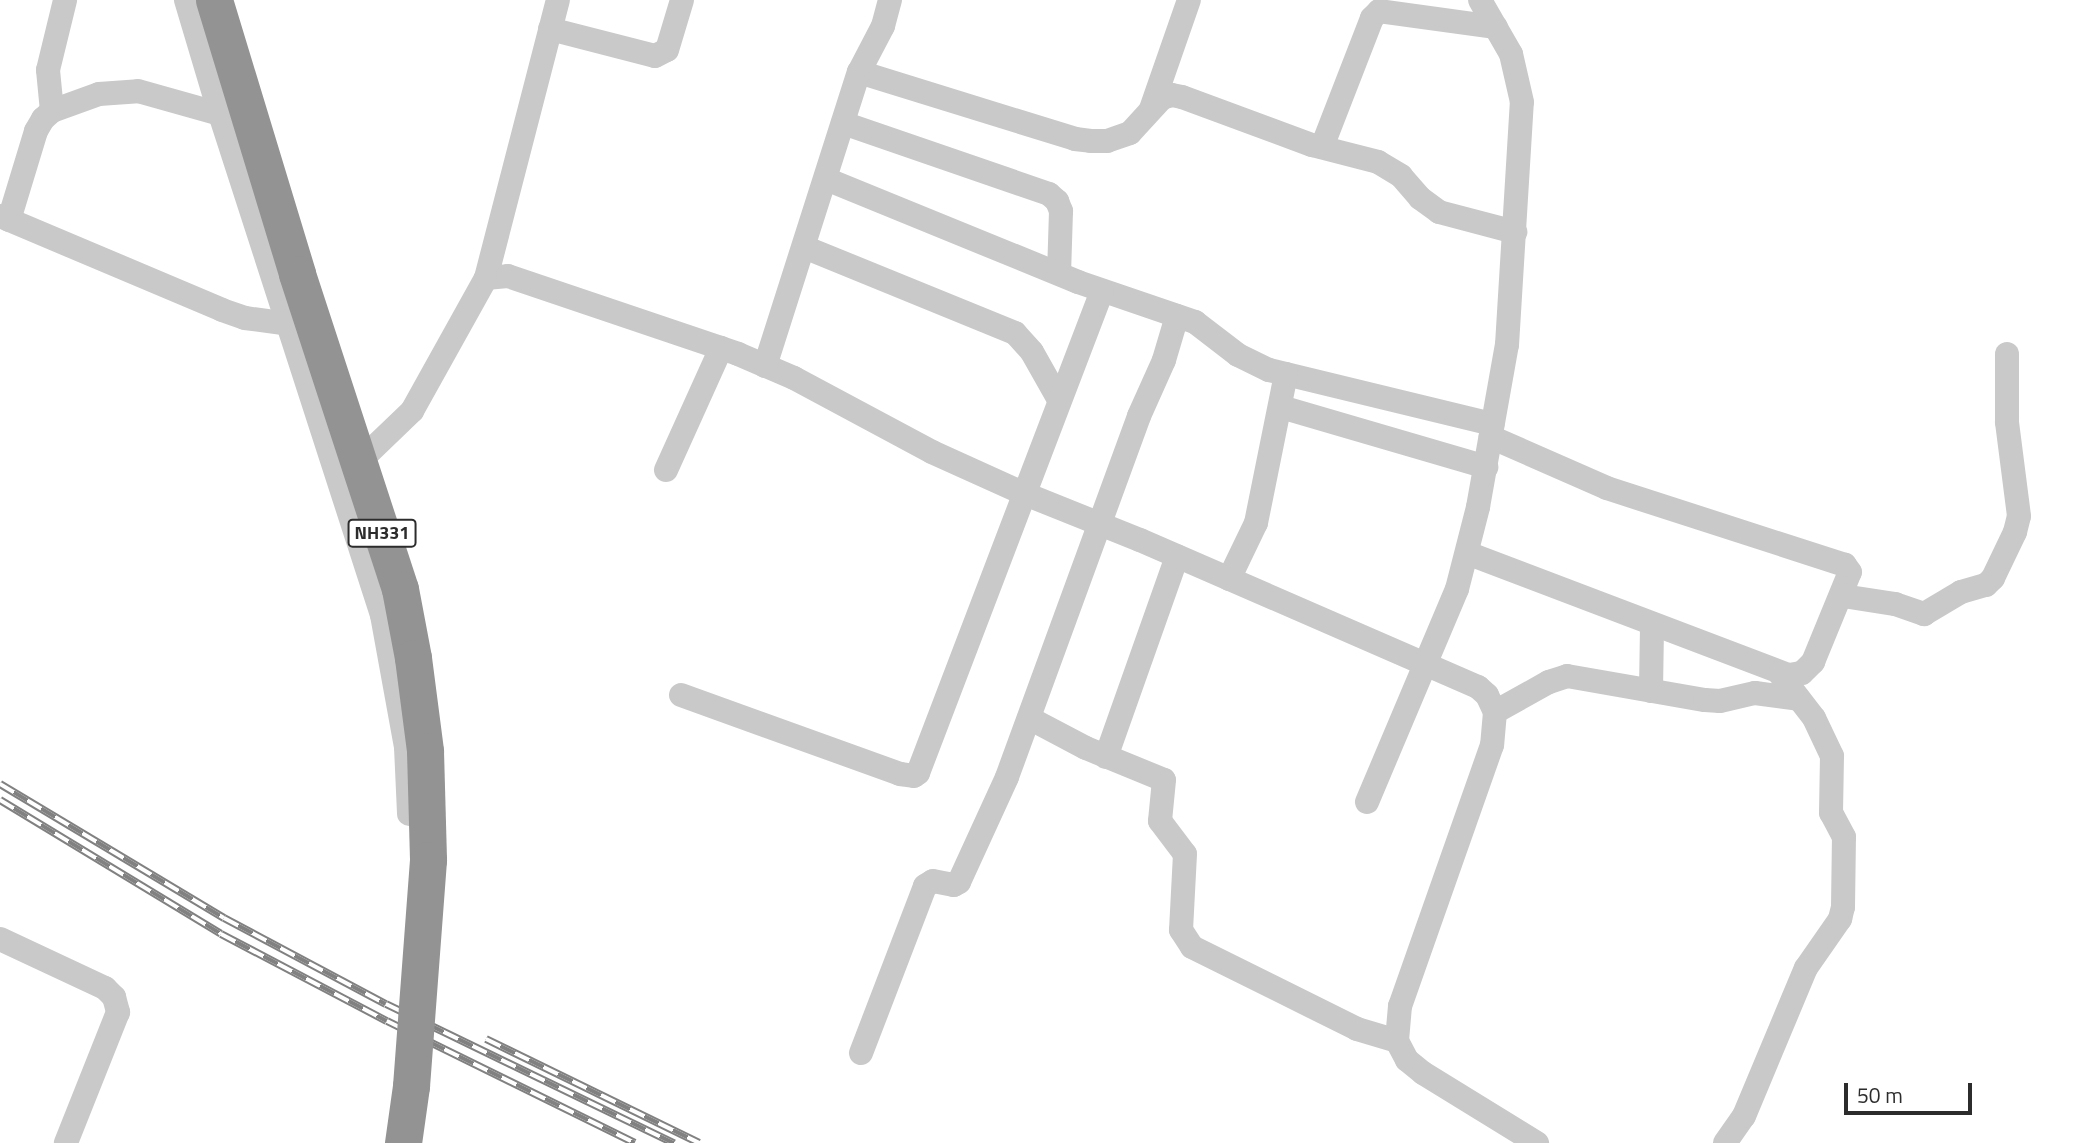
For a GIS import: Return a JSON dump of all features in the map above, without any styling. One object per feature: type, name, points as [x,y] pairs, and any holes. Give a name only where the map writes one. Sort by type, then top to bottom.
[{"type":"highway","name":"NH331","points":[[214,0],[297,274],[396,576],[413,658],[425,751],[428,860],[421,989],[403,1143]]},
{"type":"street","points":[[52,111],[48,70],[65,0]]},
{"type":"street","points":[[187,0],[220,114],[377,595],[406,747],[412,859],[407,1007],[393,1143]]},
{"type":"street","points":[[220,0],[299,261],[407,587],[422,656],[435,751],[439,861],[428,1011],[407,1007]]},
{"type":"street","points":[[363,458],[412,411],[486,278],[558,0]]},
{"type":"street","points":[[550,29],[655,56],[667,50],[682,0]]},
{"type":"street","points":[[765,366],[859,72],[883,26],[890,0]]},
{"type":"street","points":[[1151,109],[1189,0]]},
{"type":"street","points":[[1367,802],[1448,615],[1467,553],[1486,467],[1507,345],[1522,102],[1516,67],[1479,0]]},
{"type":"street","points":[[1322,147],[1372,18],[1378,11],[1496,27]]},
{"type":"street","points":[[859,72],[1063,135],[1091,141],[1107,141],[1130,133],[1162,98],[1172,95],[1182,97],[1322,147],[1389,167],[1420,198],[1439,212],[1515,232]]},
{"type":"street","points":[[220,114],[138,91],[99,94],[52,111],[36,131],[5,218],[222,310],[245,318],[289,324]]},
{"type":"street","points":[[843,124],[1049,194],[1057,201],[1061,211],[1059,273]]},
{"type":"street","points":[[826,179],[1102,291],[1177,316],[1209,331],[1253,364],[1492,431],[1607,488],[1848,566],[1850,572],[1843,596],[1814,662],[1801,673],[1780,674],[1467,553]]},
{"type":"street","points":[[804,247],[1016,333],[1032,352],[1059,400]]},
{"type":"street","points":[[486,278],[508,276],[526,281],[721,348],[765,366],[932,452],[1025,494],[1177,556],[1478,687],[1487,695],[1495,712],[1492,745],[1400,1006],[1397,1041],[1407,1060],[1423,1073],[1537,1143]]},
{"type":"street","points":[[681,695],[900,774],[914,776],[923,765],[1102,291]]},
{"type":"street","points":[[860,1053],[925,886],[933,881],[954,885],[959,882],[1007,777],[1139,416],[1164,360],[1177,316]]},
{"type":"street","points":[[666,470],[721,348]]},
{"type":"street","points":[[1843,596],[1895,604],[1924,614],[1961,592],[1986,585],[1993,578],[2015,533],[2019,516],[2007,422],[2007,354]]},
{"type":"street","points":[[1229,579],[1256,523],[1286,374]]},
{"type":"street","points":[[1281,407],[1486,467]]},
{"type":"street","points":[[1106,757],[1177,556]]},
{"type":"street","points":[[1651,691],[1652,624]]},
{"type":"street","points":[[1725,1143],[1744,1116],[1806,968],[1840,919],[1843,907],[1844,837],[1831,813],[1832,756],[1823,732],[1780,674]]},
{"type":"street","points":[[1495,712],[1549,682],[1567,676],[1714,701],[1755,693],[1800,698]]},
{"type":"street","points":[[1029,719],[1106,757],[1160,777],[1165,782],[1160,821],[1185,858],[1181,923],[1186,942],[1200,952],[1357,1029],[1397,1041]]},
{"type":"street","points":[[0,939],[105,988],[114,997],[117,1012],[66,1143]]},
{"type":"street","points":[[402,1045],[429,1047],[415,1143]]},
{"type":"railway","points":[[0,784],[224,918],[386,1004],[674,1143]]},
{"type":"railway","points":[[0,800],[221,934],[387,1021],[635,1143]]},
{"type":"railway","points":[[486,1039],[699,1143]]}]
